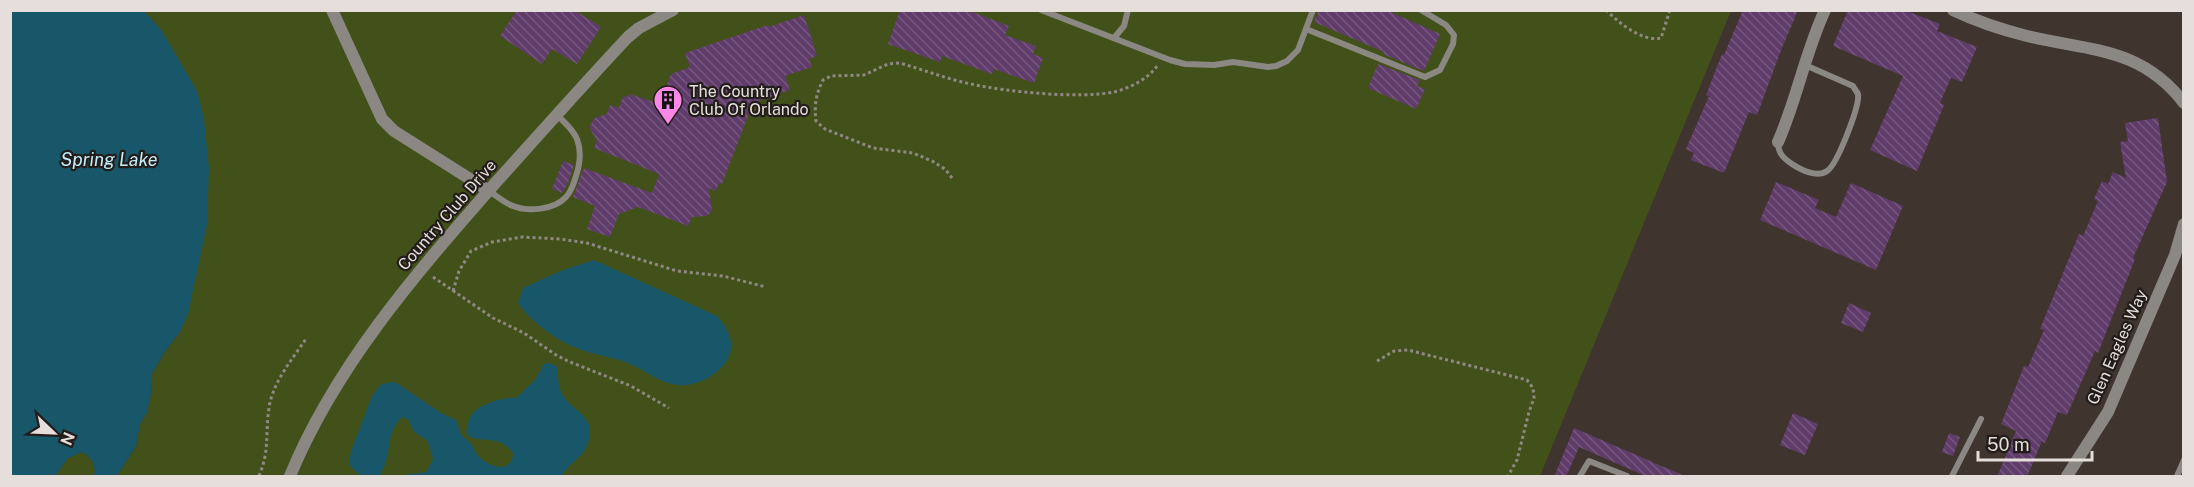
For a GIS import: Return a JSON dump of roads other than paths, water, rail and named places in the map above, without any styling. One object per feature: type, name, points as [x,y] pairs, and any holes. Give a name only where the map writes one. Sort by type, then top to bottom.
[{"type":"street","points":[[332,10],[382,119],[394,131],[489,191]]},
{"type":"street","name":"Country Club Drive","points":[[290,477],[326,405],[362,345],[421,269],[556,114],[628,37],[639,28],[673,10]]},
{"type":"street","points":[[1778,142],[1791,114],[1805,65],[1825,10]]},
{"type":"street","points":[[1953,10],[2026,36],[2132,60],[2171,86],[2184,103]]},
{"type":"street","name":"Glen Eagles Way","points":[[2067,477],[2108,412],[2175,255],[2184,224]]},
{"type":"lane","points":[[1041,10],[1163,58],[1185,64],[1214,65],[1233,62],[1268,68],[1287,61],[1298,50],[1313,10]]},
{"type":"lane","points":[[1114,38],[1124,26],[1128,10]]},
{"type":"lane","points":[[1306,29],[1425,77],[1440,70],[1453,44],[1454,35],[1446,25],[1421,10]]},
{"type":"lane","points":[[1778,142],[1778,150],[1783,158],[1797,168],[1816,175],[1827,172],[1835,161],[1857,106],[1858,93],[1853,86],[1805,65]]},
{"type":"lane","points":[[489,191],[507,204],[530,210],[546,207],[566,197],[580,163],[580,151],[571,130],[556,114]]},
{"type":"lane","points":[[1952,477],[1981,419]]},
{"type":"lane","points":[[2176,477],[2184,460]]},
{"type":"lane","points":[[1580,477],[1588,461],[1627,477]]},
{"type":"water","name":"Spring Lake","points":[[10,11],[144,11],[162,31],[197,91],[204,119],[209,168],[207,225],[188,314],[180,332],[152,374],[147,413],[140,424],[136,446],[117,476],[94,476],[95,469],[92,462],[82,452],[68,458],[55,476],[11,476]]},
{"type":"water","points":[[594,260],[717,316],[731,340],[729,357],[724,364],[718,371],[703,380],[687,385],[672,384],[628,363],[568,344],[540,326],[518,303],[523,288],[563,270]]},
{"type":"water","points":[[551,363],[557,367],[560,391],[567,401],[584,416],[590,429],[586,448],[562,476],[397,476],[426,472],[433,459],[427,440],[414,432],[408,419],[402,417],[393,430],[386,461],[379,476],[361,476],[351,467],[349,462],[351,451],[372,396],[381,384],[395,382],[441,413],[456,420],[461,434],[472,445],[478,456],[494,466],[504,467],[512,460],[513,453],[508,447],[498,442],[470,437],[466,432],[470,417],[478,408],[491,402],[516,398],[535,380],[544,364]]},
{"type":"place","name":"The Country Club Of Orlando","points":[[668,126]]}]
